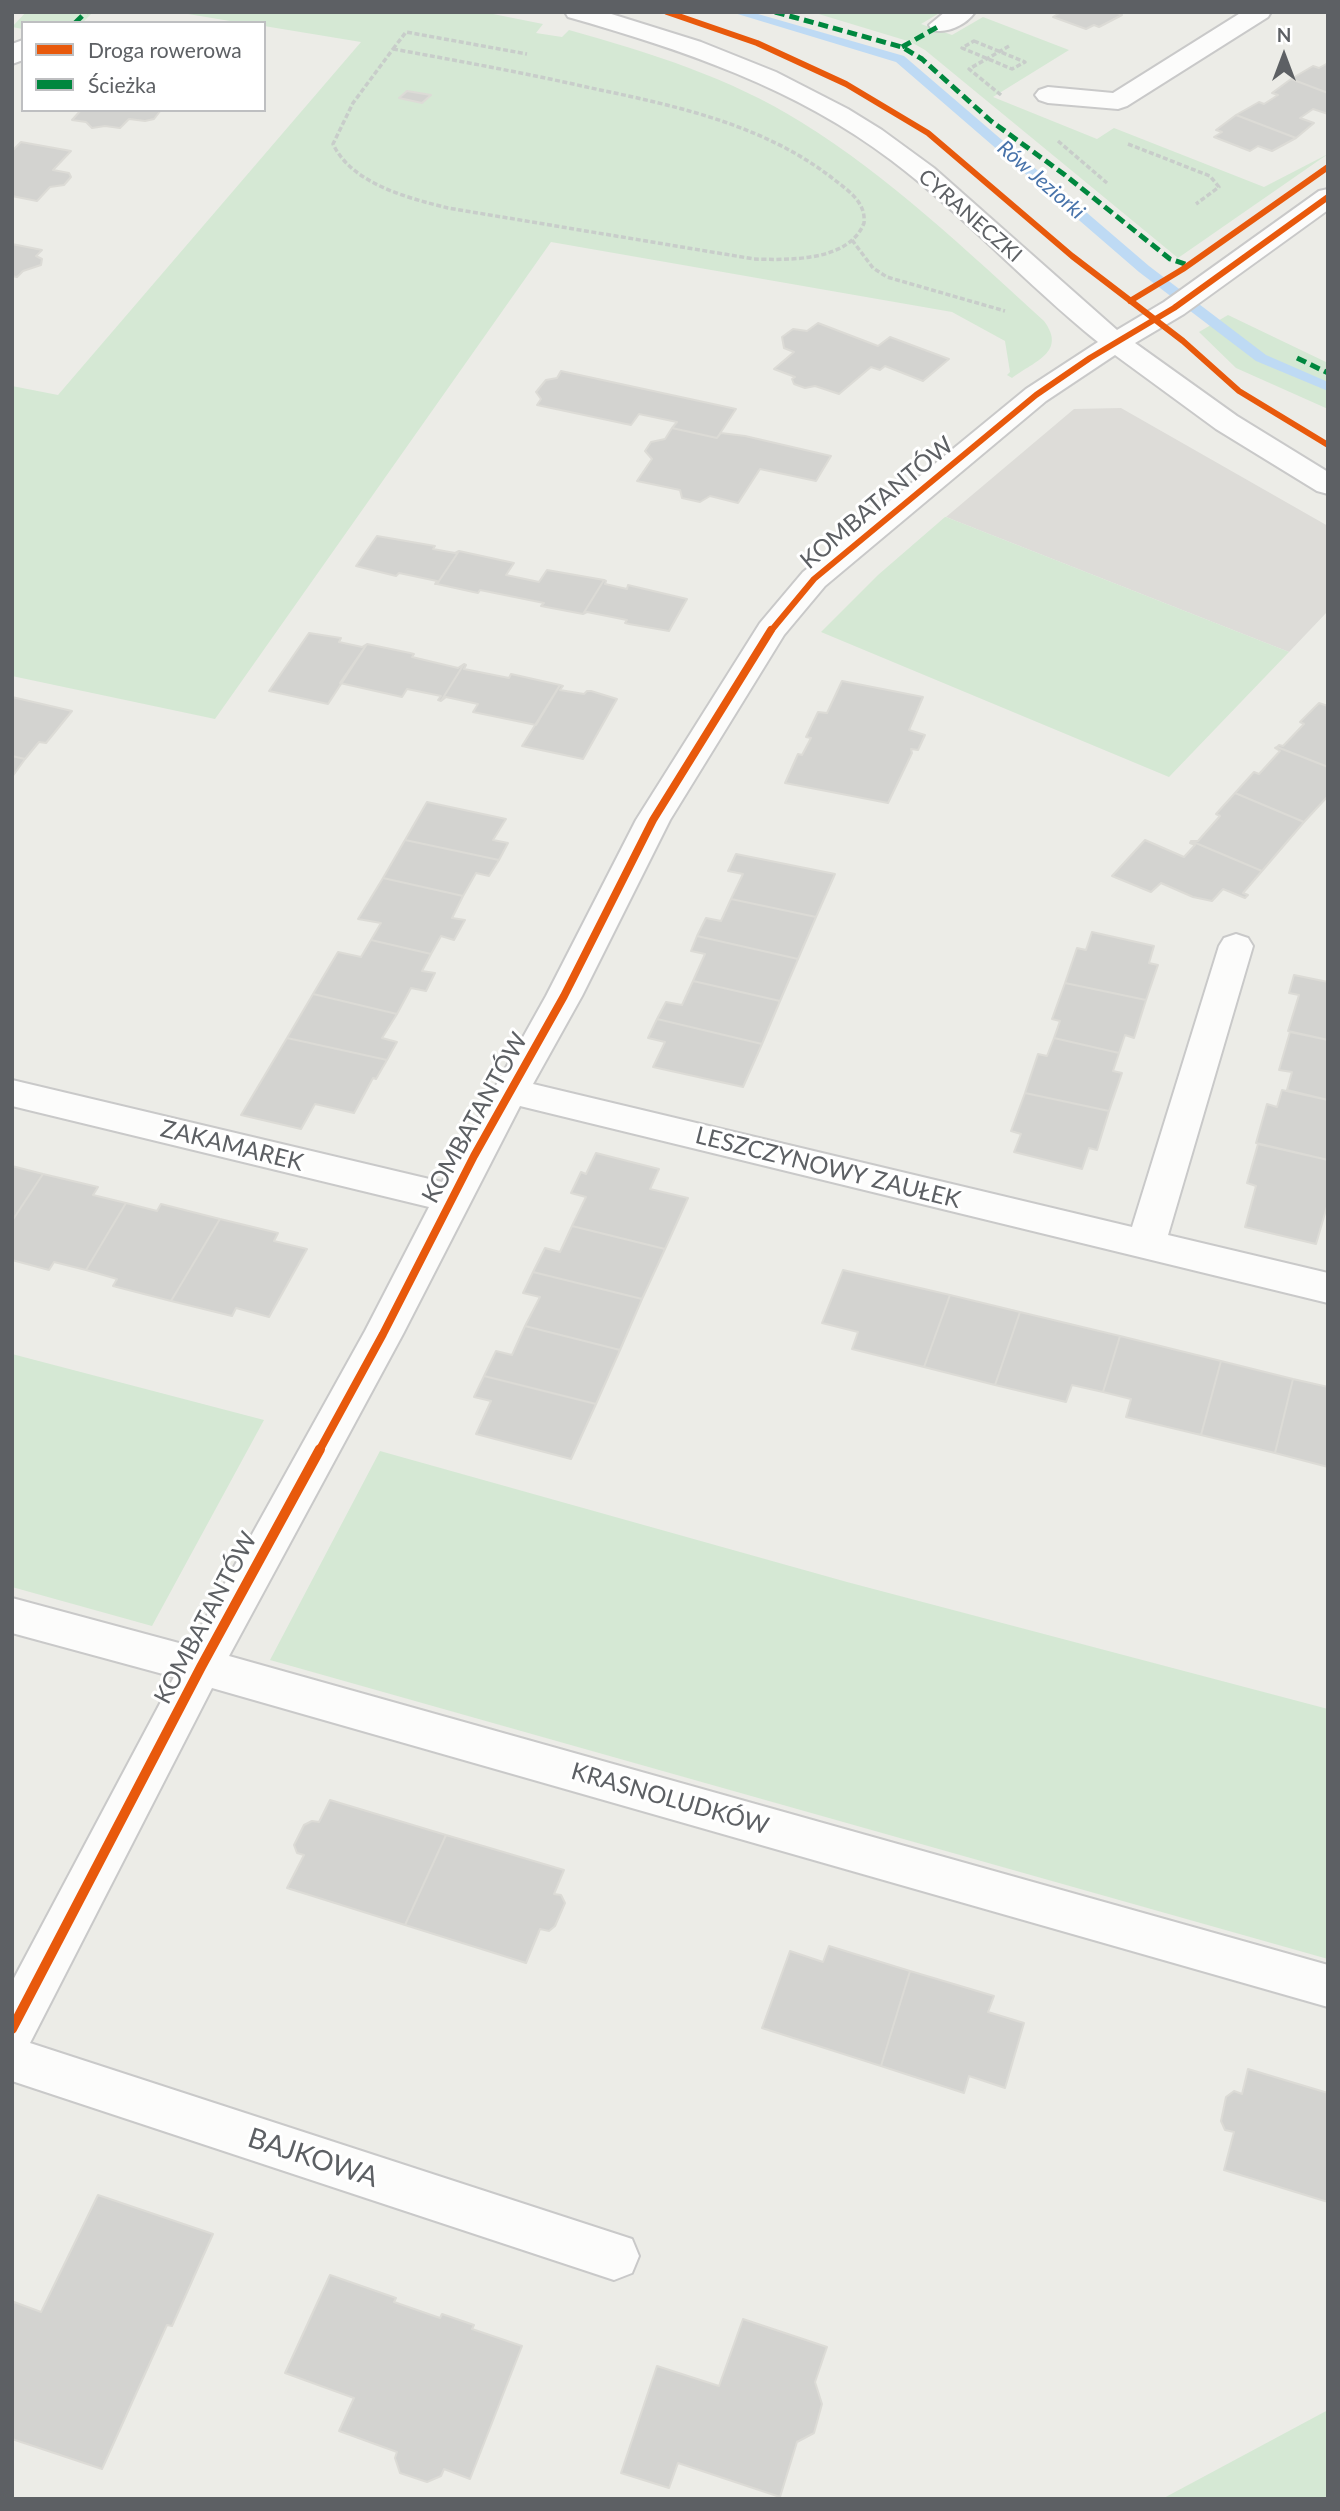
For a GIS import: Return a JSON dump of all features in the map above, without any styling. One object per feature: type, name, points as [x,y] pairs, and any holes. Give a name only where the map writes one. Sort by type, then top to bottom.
[{"type":"street","name":"CYRANECZKI","points":[[577,12],[640,29],[702,51],[811,97],[874,136],[944,190],[983,228],[1115,342],[1173,387],[1253,442],[1328,485]]},
{"type":"street","points":[[941,25],[963,12]]},
{"type":"street","points":[[1048,95],[1118,101],[1259,12]]},
{"type":"street","name":"KOMBATANTÓW","points":[[12,2029],[201,1667],[383,1334],[510,1091],[564,996],[653,820],[771,630],[814,579],[1036,396],[1115,342],[1174,308],[1328,197]]},
{"type":"street","points":[[1146,1244],[1236,946]]},
{"type":"street","name":"LESZCZYNOWY ZAUŁEK","points":[[510,1091],[1328,1288]]},
{"type":"street","name":"ZAKAMAREK","points":[[12,1093],[453,1199]]},
{"type":"street","name":"KRASNOLUDKÓW","points":[[12,1615],[1328,1986]]},
{"type":"street","name":"BAJKOWA","points":[[12,2059],[614,2256]]},
{"type":"path","points":[[393,49],[510,70],[656,102],[739,126],[792,150],[835,179],[853,195],[866,216],[865,225],[852,240],[823,253],[798,258],[754,259],[448,208],[392,190],[357,171],[337,154],[332,145],[352,103],[393,49],[406,32],[527,54]]},
{"type":"path","points":[[974,41],[1025,62],[1013,69],[962,48],[974,41]]},
{"type":"path","points":[[1056,140],[1107,183]]},
{"type":"path","points":[[1121,141],[1217,181],[1217,191],[1196,204]]},
{"type":"path","points":[[852,240],[873,268],[887,277],[1007,311]]},
{"type":"shaded area","points":[[1121,408],[1328,526],[1328,611],[1289,652],[946,517],[1074,409]]},
{"type":"green space","points":[[26,12],[93,12],[84,21],[21,21],[21,29],[12,27]]},
{"type":"green space","points":[[176,12],[483,12],[543,24],[536,33],[562,37],[569,30],[629,47],[718,79],[801,122],[866,166],[897,191],[1044,321],[1052,341],[1050,348],[1038,361],[1012,378],[1007,375],[1010,372],[1005,341],[952,312],[551,242],[215,719],[12,676],[12,386],[58,395],[361,42],[266,26],[266,21],[230,21]]},
{"type":"green space","points":[[812,12],[941,12],[921,24],[952,35],[983,17],[1069,50],[993,97],[1097,139],[1114,128],[1264,187],[1328,154],[1178,258],[925,50],[911,42]]},
{"type":"green space","points":[[1228,315],[1328,363],[1328,409],[1236,368],[1199,332]]},
{"type":"green space","points":[[945,517],[1289,652],[1169,777],[821,632],[878,575]]},
{"type":"green space","points":[[12,1354],[264,1420],[152,1626],[12,1587]]},
{"type":"green space","points":[[380,1451],[847,1582],[1328,1709],[1328,1959],[270,1660]]},
{"type":"green space","points":[[1328,2410],[1328,2499],[1162,2499]]},
{"type":"building","points":[[1061,12],[1115,12],[1122,15],[1099,27],[1094,25],[1086,29],[1053,17]]},
{"type":"building","points":[[1328,63],[1328,93],[1291,79],[1313,66],[1319,68]]},
{"type":"building","points":[[1291,79],[1328,93],[1328,114],[1313,109],[1300,118],[1314,123],[1296,138],[1236,115],[1259,102],[1264,104],[1278,95],[1272,93]]},
{"type":"building","points":[[407,91],[431,95],[422,103],[399,98]]},
{"type":"building","points":[[79,112],[159,112],[154,119],[129,119],[120,128],[92,128],[86,122],[72,120]]},
{"type":"building","points":[[1236,115],[1296,138],[1272,151],[1258,146],[1250,151],[1214,137],[1222,132],[1216,130]]},
{"type":"building","points":[[21,142],[71,151],[53,170],[69,173],[71,177],[64,185],[50,187],[37,201],[12,196],[12,151]]},
{"type":"building","points":[[12,244],[42,250],[36,256],[42,259],[41,265],[23,271],[17,277],[12,276]]},
{"type":"building","points":[[818,323],[878,346],[890,337],[949,359],[923,381],[885,366],[880,370],[871,367],[839,394],[815,386],[805,388],[794,384],[792,379],[795,377],[774,369],[794,352],[784,348],[782,337],[793,329],[807,331]]},
{"type":"building","points":[[561,371],[736,409],[717,438],[672,428],[677,422],[639,414],[631,425],[537,405],[541,399],[536,392],[546,380],[557,378]]},
{"type":"building","points":[[672,428],[717,438],[721,433],[745,436],[831,456],[816,481],[760,469],[738,503],[710,496],[700,502],[682,498],[680,490],[637,481],[652,459],[645,451],[651,442],[665,439]]},
{"type":"building","points":[[377,536],[435,546],[433,549],[455,553],[459,551],[435,584],[437,581],[399,573],[396,576],[356,566]]},
{"type":"building","points":[[459,551],[514,563],[506,575],[539,582],[547,570],[604,580],[583,614],[541,606],[544,603],[437,584]]},
{"type":"building","points":[[604,580],[605,584],[627,589],[628,585],[687,599],[669,631],[629,624],[625,623],[627,620],[587,612],[583,614]]},
{"type":"building","points":[[309,633],[341,638],[339,642],[362,647],[367,644],[328,704],[269,691]]},
{"type":"building","points":[[367,644],[414,654],[412,657],[458,668],[464,664],[441,701],[438,700],[441,696],[407,689],[402,697],[340,683]]},
{"type":"building","points":[[464,664],[464,669],[509,678],[511,674],[560,685],[536,725],[473,712],[478,704],[446,697],[441,701]]},
{"type":"building","points":[[842,681],[923,697],[909,730],[925,735],[918,750],[911,749],[912,753],[888,803],[785,783],[798,754],[802,755],[811,738],[806,737],[818,712],[827,713]]},
{"type":"building","points":[[560,685],[563,686],[560,690],[584,694],[591,691],[617,699],[583,759],[522,746]]},
{"type":"building","points":[[12,697],[72,711],[46,743],[39,742],[25,759],[12,756]]},
{"type":"building","points":[[1319,703],[1328,706],[1328,767],[1277,747],[1283,746],[1304,724],[1300,722]]},
{"type":"building","points":[[1275,748],[1328,767],[1328,796],[1304,822],[1235,793],[1254,772],[1259,774],[1280,751]]},
{"type":"building","points":[[12,756],[25,759],[12,777]]},
{"type":"building","points":[[1235,793],[1304,822],[1262,871],[1191,841],[1198,841],[1220,816],[1216,814]]},
{"type":"building","points":[[427,802],[506,819],[493,840],[508,843],[499,860],[405,840]]},
{"type":"building","points":[[405,840],[499,860],[489,876],[476,873],[463,896],[383,878]]},
{"type":"building","points":[[1145,840],[1184,857],[1195,845],[1190,843],[1191,841],[1262,871],[1243,893],[1248,895],[1245,898],[1223,889],[1212,901],[1193,897],[1161,883],[1151,892],[1112,876]]},
{"type":"building","points":[[736,854],[835,874],[816,917],[731,899],[743,874],[728,871]]},
{"type":"building","points":[[383,878],[463,896],[452,918],[465,920],[454,940],[441,936],[431,954],[371,940],[381,923],[358,919]]},
{"type":"building","points":[[731,899],[816,917],[798,959],[697,936],[706,918],[721,921]]},
{"type":"building","points":[[1092,932],[1154,946],[1149,963],[1158,965],[1146,1000],[1065,983],[1077,948],[1086,950]]},
{"type":"building","points":[[697,936],[798,959],[780,1001],[693,981],[705,954],[691,951]]},
{"type":"building","points":[[371,940],[431,954],[422,971],[435,973],[426,991],[411,988],[397,1014],[313,994],[338,952],[361,957]]},
{"type":"building","points":[[1294,975],[1328,982],[1328,1040],[1288,1031],[1299,995],[1289,993]]},
{"type":"building","points":[[693,981],[780,1001],[762,1044],[657,1019],[666,1002],[682,1005]]},
{"type":"building","points":[[1065,983],[1146,1000],[1134,1038],[1125,1035],[1119,1053],[1054,1038],[1060,1021],[1052,1019]]},
{"type":"building","points":[[313,994],[397,1014],[382,1038],[397,1042],[387,1060],[287,1038]]},
{"type":"building","points":[[657,1019],[762,1044],[743,1087],[653,1067],[665,1042],[648,1038]]},
{"type":"building","points":[[1290,1032],[1328,1040],[1328,1100],[1287,1090],[1292,1072],[1279,1070]]},
{"type":"building","points":[[287,1038],[387,1060],[376,1079],[373,1078],[354,1113],[315,1104],[301,1129],[241,1115]]},
{"type":"building","points":[[1054,1038],[1119,1053],[1113,1071],[1122,1073],[1109,1111],[1025,1093],[1038,1054],[1047,1056]]},
{"type":"building","points":[[1282,1090],[1328,1100],[1328,1160],[1256,1143],[1267,1104],[1277,1107]]},
{"type":"building","points":[[1025,1093],[1109,1111],[1097,1150],[1089,1148],[1082,1169],[1014,1152],[1021,1134],[1011,1131]]},
{"type":"building","points":[[1258,1144],[1328,1160],[1328,1203],[1316,1244],[1245,1227],[1256,1186],[1247,1183]]},
{"type":"building","points":[[596,1153],[659,1169],[650,1189],[688,1198],[665,1249],[572,1226],[586,1197],[571,1193],[581,1172],[586,1174]]},
{"type":"building","points":[[12,1166],[43,1174],[12,1221]]},
{"type":"building","points":[[43,1174],[98,1187],[93,1195],[126,1203],[86,1270],[54,1262],[49,1270],[12,1260],[12,1221]]},
{"type":"building","points":[[126,1203],[157,1211],[161,1204],[220,1219],[171,1301],[113,1286],[117,1279],[86,1270]]},
{"type":"building","points":[[220,1219],[278,1233],[274,1241],[307,1249],[269,1317],[236,1308],[232,1316],[171,1301]]},
{"type":"building","points":[[572,1226],[665,1249],[642,1299],[533,1272],[545,1248],[560,1252]]},
{"type":"building","points":[[843,1270],[950,1295],[924,1367],[852,1349],[858,1332],[822,1323]]},
{"type":"building","points":[[533,1272],[642,1299],[620,1350],[525,1326],[540,1297],[523,1293]]},
{"type":"building","points":[[950,1295],[1020,1312],[995,1385],[924,1367]]},
{"type":"building","points":[[1020,1312],[1120,1336],[1103,1392],[1072,1385],[1066,1402],[995,1385]]},
{"type":"building","points":[[525,1326],[620,1350],[596,1404],[484,1376],[496,1351],[512,1355]]},
{"type":"building","points":[[1120,1336],[1221,1361],[1201,1435],[1126,1417],[1131,1399],[1103,1392]]},
{"type":"building","points":[[1221,1361],[1293,1379],[1275,1453],[1201,1435]]},
{"type":"building","points":[[484,1376],[596,1404],[571,1459],[476,1434],[491,1401],[474,1397]]},
{"type":"building","points":[[1293,1379],[1328,1387],[1328,1467],[1275,1453]]},
{"type":"building","points":[[330,1800],[446,1835],[405,1925],[287,1888],[304,1855],[297,1853],[294,1845],[304,1825],[312,1821],[319,1822]]},
{"type":"building","points":[[446,1835],[564,1870],[554,1894],[561,1895],[565,1903],[555,1926],[549,1931],[540,1929],[526,1963],[405,1925]]},
{"type":"building","points":[[829,1946],[910,1971],[881,2066],[762,2028],[790,1951],[823,1962]]},
{"type":"building","points":[[910,1971],[994,1996],[988,2012],[1024,2023],[1005,2088],[969,2076],[964,2093],[881,2066]]},
{"type":"building","points":[[1248,2069],[1328,2093],[1328,2202],[1224,2170],[1234,2132],[1225,2130],[1221,2121],[1226,2097],[1234,2091],[1242,2094]]},
{"type":"building","points":[[98,2195],[213,2234],[172,2326],[167,2325],[102,2469],[12,2439],[12,2305],[14,2302],[41,2312]]},
{"type":"building","points":[[330,2275],[396,2298],[394,2302],[440,2318],[442,2314],[474,2325],[472,2329],[522,2346],[470,2479],[444,2469],[441,2476],[427,2482],[400,2473],[395,2458],[397,2452],[339,2431],[354,2398],[285,2373]]},
{"type":"building","points":[[743,2319],[827,2347],[815,2382],[822,2404],[814,2433],[797,2442],[780,2497],[678,2463],[669,2488],[621,2473],[657,2366],[719,2386]]},
{"type":"waterway","name":"Rów Jeziorki","points":[[737,12],[900,59],[1144,269],[1261,358],[1328,387]]},
{"type":"marked path","points":[[77,21],[86,12]]},
{"type":"marked path","points":[[775,12],[902,47],[922,59],[991,121],[1065,175],[1170,259],[1188,265]]},
{"type":"marked path","points":[[902,47],[941,25]]},
{"type":"marked path","points":[[1297,358],[1328,373]]},
{"type":"cycle path","points":[[667,12],[757,43],[846,84],[928,133],[1072,256],[1183,341],[1239,391],[1328,445]]},
{"type":"cycle path","points":[[1130,301],[1183,269],[1328,167]]},
{"type":"cycle path","points":[[12,2029],[201,1667],[383,1334],[474,1156],[564,996],[653,820],[771,630],[814,579],[1036,395],[1090,358],[1174,308],[1328,197]]}]
